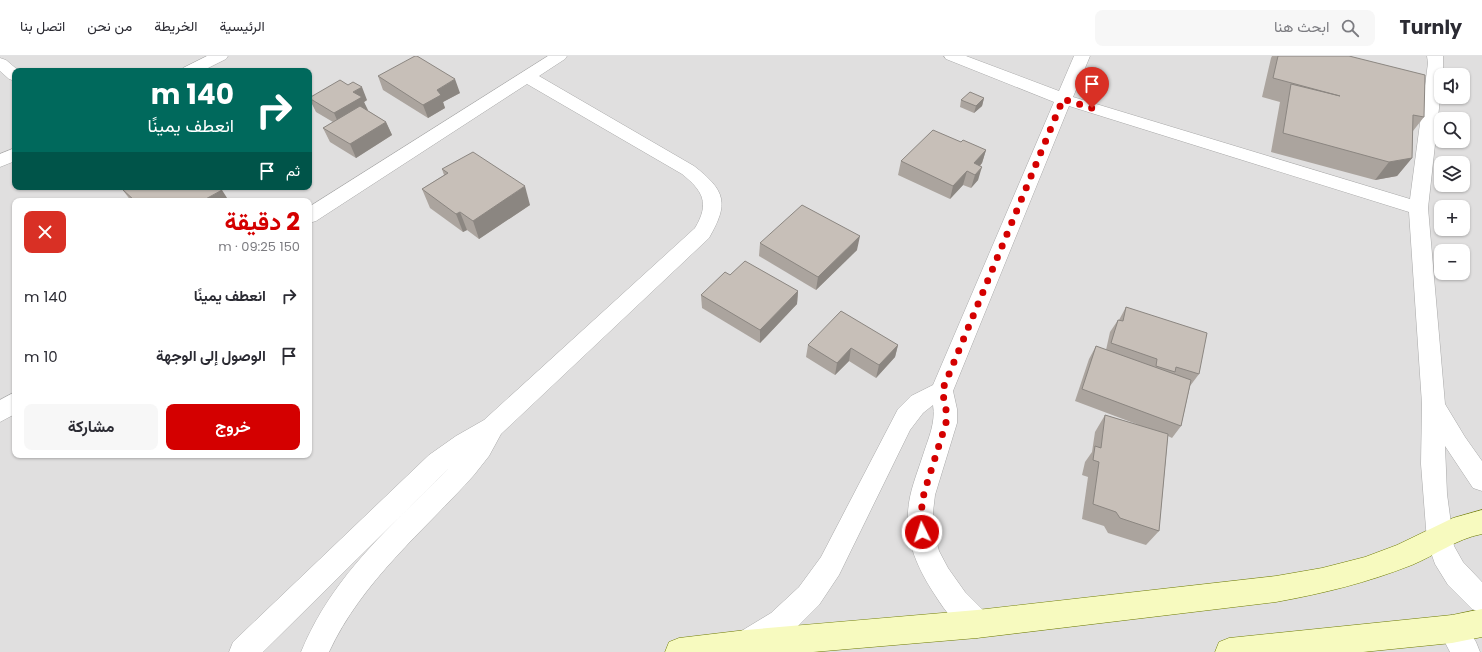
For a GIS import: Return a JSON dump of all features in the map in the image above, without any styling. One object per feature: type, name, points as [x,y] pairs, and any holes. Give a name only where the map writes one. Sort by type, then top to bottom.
[{"type":"street","points":[[195,68],[220,56]]},
{"type":"street","points":[[312,214],[559,56]]},
{"type":"street","points":[[952,56],[1063,99],[1418,208]]},
{"type":"street","points":[[977,624],[954,600],[936,574],[925,546],[921,526],[920,519],[924,493],[946,423],[946,407],[942,391],[1082,56]]},
{"type":"street","points":[[1435,56],[1436,63],[1418,208],[1434,404],[1432,466],[1440,537],[1445,558],[1461,581],[1482,600]]},
{"type":"street","points":[[0,63],[12,73]]},
{"type":"street","points":[[243,652],[438,463],[464,443],[492,427],[702,233],[711,220],[713,205],[710,192],[701,180],[688,170],[528,77]]},
{"type":"street","points":[[0,161],[12,155]]},
{"type":"street","points":[[746,644],[781,623],[809,596],[830,566],[911,408],[924,398],[942,391]]},
{"type":"street","points":[[0,412],[12,404]]},
{"type":"street","points":[[1434,404],[1454,441],[1482,480]]},
{"type":"street","points":[[315,652],[336,611],[353,586],[373,562],[470,463],[487,439],[492,427]]},
{"type":"street","points":[[679,652],[746,644],[977,624],[1276,589],[1322,581],[1365,570],[1405,555],[1462,526],[1482,522]]},
{"type":"street","points":[[1229,652],[1452,629],[1482,623]]},
{"type":"street","points":[[1452,629],[1466,652]]},
{"type":"shaded area","points":[[0,56],[1482,56],[1482,652],[0,652]]},
{"type":"building","points":[[415,56],[455,79],[437,90],[441,95],[423,105],[378,76]]},
{"type":"building","points":[[1278,56],[1349,56],[1425,75],[1424,117],[1413,115],[1412,158],[1389,162],[1283,133],[1291,84],[1340,96],[1273,78]]},
{"type":"building","points":[[340,80],[348,85],[353,82],[362,87],[353,92],[362,97],[334,113],[312,100],[312,96]]},
{"type":"building","points":[[970,92],[984,98],[976,106],[961,100]]},
{"type":"building","points":[[360,106],[386,122],[350,144],[323,128]]},
{"type":"building","points":[[933,130],[961,142],[963,140],[986,150],[974,163],[982,167],[975,175],[967,171],[953,186],[901,161]]},
{"type":"building","points":[[473,152],[525,186],[473,221],[460,212],[456,214],[422,189],[448,173],[442,169]]},
{"type":"building","points":[[123,190],[222,190],[207,198],[132,198]]},
{"type":"building","points":[[802,205],[860,236],[818,277],[760,243]]},
{"type":"building","points":[[745,261],[798,291],[760,330],[701,295],[725,272],[730,275]]},
{"type":"building","points":[[1126,307],[1207,333],[1199,374],[1176,367],[1175,372],[1156,366],[1157,359],[1111,343],[1118,320],[1123,321]]},
{"type":"building","points":[[841,311],[898,345],[879,365],[851,348],[837,363],[808,345]]},
{"type":"building","points":[[1096,346],[1191,380],[1181,426],[1082,389]]},
{"type":"building","points":[[1105,415],[1168,434],[1159,531],[1120,518],[1116,512],[1093,504],[1099,462],[1093,460],[1095,446],[1101,448]]},
{"type":"route","points":[[922,532],[920,519],[924,493],[946,423],[946,407],[942,391],[1063,99],[1092,108]]}]
